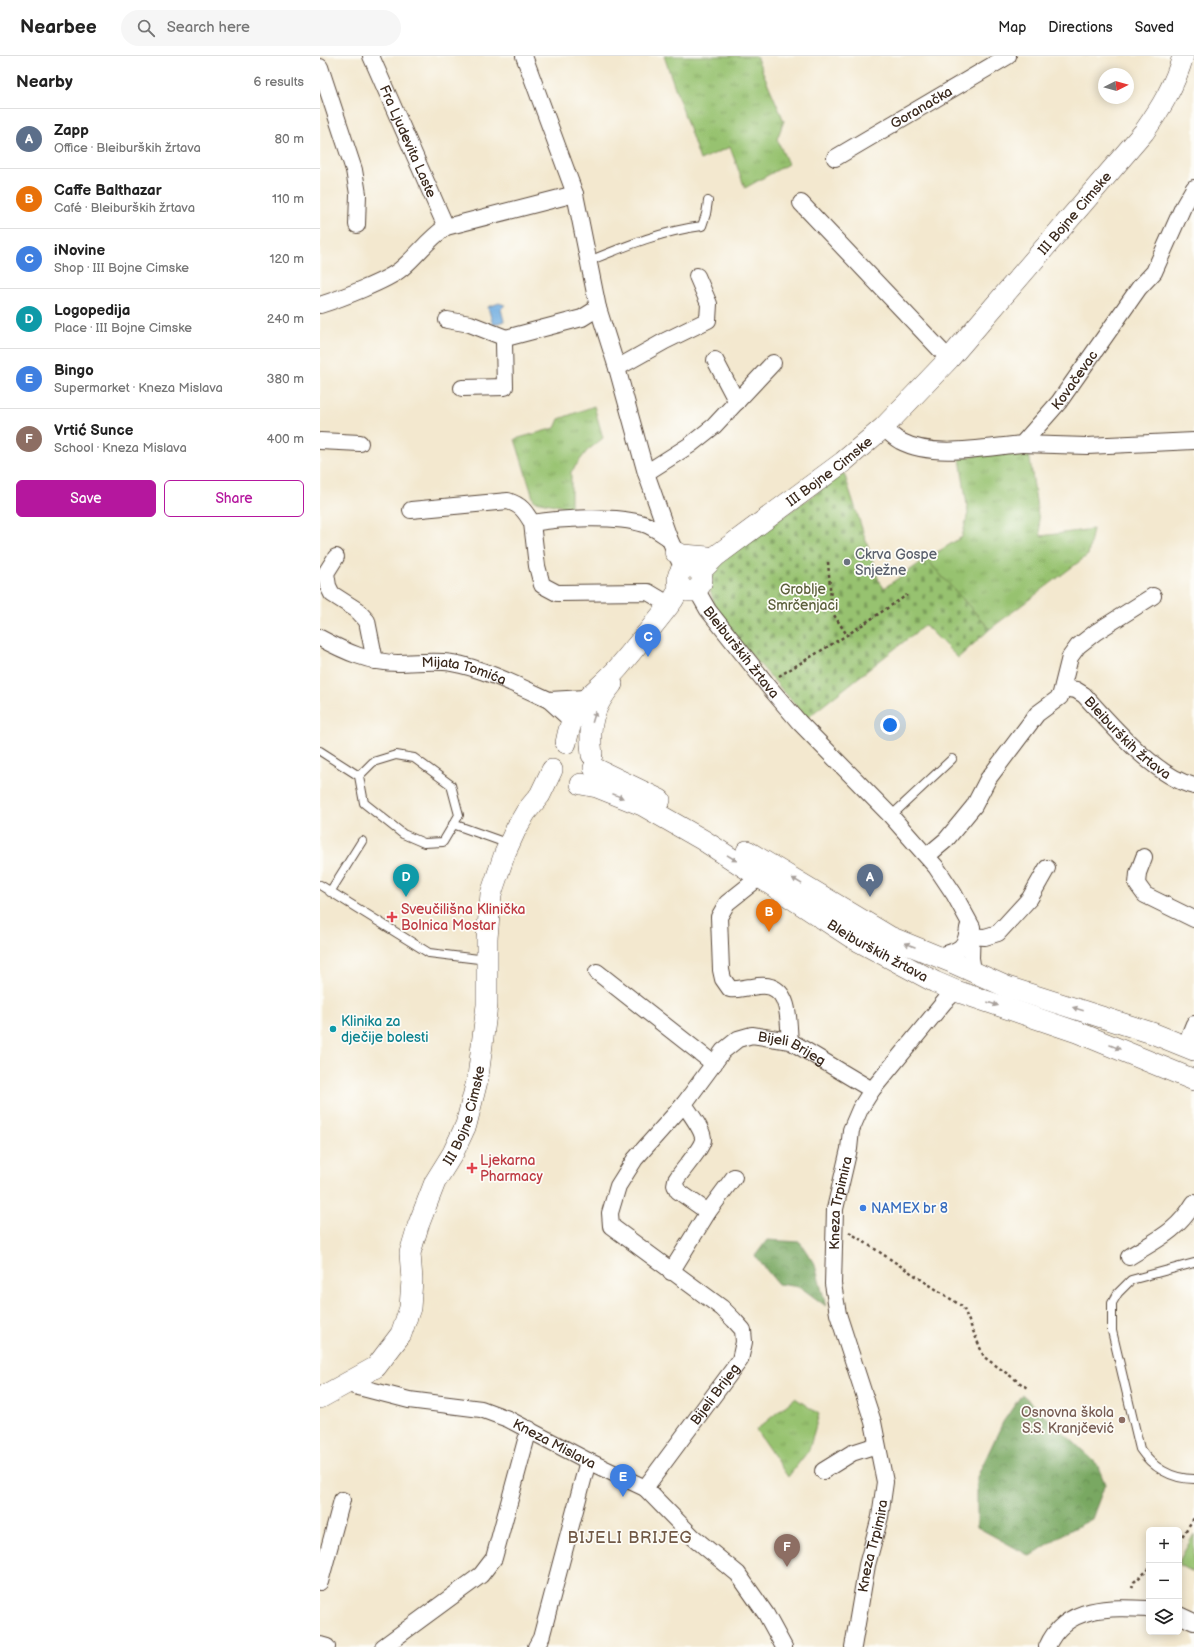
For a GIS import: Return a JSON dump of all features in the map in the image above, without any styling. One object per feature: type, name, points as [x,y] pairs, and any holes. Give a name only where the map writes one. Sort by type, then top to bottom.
[{"type":"street","name":"Fra Ljudevita Laste","points":[[371,56],[446,228]]},
{"type":"street","points":[[524,56],[575,194],[598,308],[617,368],[646,473],[658,525],[685,571]]},
{"type":"street","name":"Goranačka","points":[[835,158],[1008,56]]},
{"type":"street","name":"III Bojne Cimske","points":[[320,1398],[376,1367],[402,1334],[410,1308],[412,1280],[410,1253],[416,1233],[436,1182],[453,1153],[466,1125],[478,1076],[488,1005],[487,960],[491,894],[509,844],[526,812],[540,795],[576,772],[590,738],[592,717],[608,689],[670,610],[685,571],[716,556],[843,462],[883,428],[949,359],[1144,132],[1163,104],[1178,76],[1183,56]]},
{"type":"street","points":[[320,66],[354,170],[358,194],[357,225]]},
{"type":"street","name":"Kovačevac","points":[[1022,444],[1059,402],[1139,288],[1154,272],[1183,207],[1194,188]]},
{"type":"street","points":[[323,305],[399,271],[437,233],[446,228],[575,194]]},
{"type":"street","points":[[801,203],[949,359]]},
{"type":"street","points":[[617,368],[665,341],[708,320],[709,304],[697,276]]},
{"type":"street","points":[[446,320],[470,324],[506,338],[582,318],[598,308]]},
{"type":"street","points":[[462,388],[505,387],[504,344],[506,338]]},
{"type":"street","points":[[715,360],[737,402]]},
{"type":"street","points":[[646,473],[690,445],[714,426],[773,363]]},
{"type":"street","points":[[883,428],[901,441],[920,447],[942,450],[960,450],[1022,444],[1087,446],[1194,440]]},
{"type":"street","points":[[320,441],[360,443]]},
{"type":"street","points":[[412,510],[508,502],[518,505],[526,512],[532,523],[537,566],[542,585],[557,593],[648,592],[670,604]]},
{"type":"street","points":[[532,523],[569,519],[605,519],[658,525]]},
{"type":"street","points":[[685,571],[683,555],[699,558],[716,556]]},
{"type":"street","points":[[336,558],[326,573],[328,586],[332,594],[357,610],[367,620],[375,661]]},
{"type":"street","name":"III Bojne Cimske","points":[[566,743],[571,720],[585,698],[618,668],[670,604],[678,591],[685,571]]},
{"type":"street","name":"Bleiburških žrtava","points":[[685,571],[708,610],[765,683],[799,722],[891,816],[944,879],[972,927],[965,944],[958,951],[939,956]]},
{"type":"street","points":[[926,856],[946,840],[974,806],[988,779],[1037,714],[1060,697],[1070,657],[1078,646],[1096,632],[1153,596]]},
{"type":"street","name":"Mijata Tomića","points":[[320,638],[336,647],[375,661],[397,663],[433,660],[454,663],[472,668],[549,700],[571,720]]},
{"type":"street","name":"Bleiburških žrtava","points":[[1063,688],[1076,690],[1084,695],[1145,757],[1180,783],[1194,786]]},
{"type":"street","name":"Mijata Tomića","points":[[549,700],[585,698]]},
{"type":"street","points":[[566,743],[579,743],[589,750],[576,772],[553,755],[557,749],[566,743]]},
{"type":"street","name":"Bleiburških žrtava","points":[[576,772],[598,787],[642,806],[703,840],[851,937],[956,991],[1077,1032],[1194,1080]]},
{"type":"street","name":"Bleiburških žrtava","points":[[576,772],[650,794],[890,937],[939,956],[1007,987],[1145,1031],[1190,1048]]},
{"type":"street","points":[[1144,857],[1138,872],[1137,884],[1145,895],[1194,919]]},
{"type":"street","points":[[969,936],[985,937],[998,933],[1030,898],[1047,868]]},
{"type":"street","points":[[760,876],[727,903],[719,917],[723,980],[730,989],[771,987],[778,992],[783,998],[787,1009],[790,1041]]},
{"type":"street","name":"Bleiburških žrtava","points":[[969,936],[973,972]]},
{"type":"street","points":[[597,972],[714,1064]]},
{"type":"street","name":"Kneza Trpimira","points":[[853,1647],[867,1565],[880,1516],[885,1482],[873,1422],[838,1314],[833,1284],[835,1209],[849,1149],[851,1130],[872,1090],[945,1001],[956,991]]},
{"type":"street","points":[[1190,1048],[1194,1024]]},
{"type":"street","name":"Bijeli Brijeg","points":[[645,1488],[740,1360],[744,1342],[743,1330],[722,1308],[671,1272],[612,1226],[610,1213],[618,1186],[635,1159],[684,1104],[723,1051],[738,1039],[752,1035],[790,1041],[872,1090]]},
{"type":"street","points":[[684,1104],[701,1132],[703,1140],[698,1150],[676,1180],[675,1184],[678,1191],[708,1212]]},
{"type":"street","points":[[671,1272],[708,1212],[734,1177]]},
{"type":"street","points":[[1129,1256],[1177,1226],[1184,1219],[1194,1203]]},
{"type":"street","name":"Kneza Mislava","points":[[347,1384],[409,1400],[481,1409],[529,1429],[588,1461],[645,1488],[693,1537],[738,1574],[766,1614],[784,1647]]},
{"type":"street","points":[[383,1647],[481,1575],[494,1558],[529,1429]]},
{"type":"street","points":[[823,1471],[852,1453],[877,1445]]},
{"type":"street","points":[[536,1647],[540,1638],[588,1461]]},
{"type":"street","points":[[320,1582],[342,1500]]},
{"type":"street","points":[[1047,1647],[1052,1637],[1071,1619],[1090,1610],[1121,1607],[1146,1609]]},
{"type":"street","points":[[1182,1616],[1194,1622]]},
{"type":"street","points":[[320,1645],[327,1647]]},
{"type":"lane","points":[[589,261],[659,235],[681,229],[702,226],[708,201]]},
{"type":"lane","points":[[320,751],[359,776],[364,803],[403,834],[424,843],[442,842],[458,815],[451,785],[414,758],[396,755],[373,762],[359,776]]},
{"type":"lane","points":[[891,816],[952,759]]},
{"type":"lane","points":[[453,824],[509,844]]},
{"type":"lane","points":[[330,892],[362,842]]},
{"type":"lane","points":[[320,885],[429,953],[487,960]]},
{"type":"lane","points":[[1194,1263],[1131,1280],[1118,1293],[1112,1303],[1112,1331],[1140,1448],[1147,1460],[1157,1468],[1178,1476],[1194,1479]]},
{"type":"path","points":[[828,562],[832,612],[847,635]]},
{"type":"path","points":[[765,683],[847,635],[907,595]]},
{"type":"path","points":[[835,1223],[962,1307],[984,1357],[1027,1388]]},
{"type":"path","points":[[1182,1536],[1194,1518]]},
{"type":"path","points":[[1132,1588],[1134,1582],[1146,1572]]},
{"type":"green space","points":[[664,56],[756,56],[784,121],[777,139],[788,164],[745,188],[730,147],[700,160]]},
{"type":"green space","points":[[594,406],[603,438],[587,451],[571,472],[571,508],[534,501],[515,439],[555,428],[559,419]]},
{"type":"green space","points":[[997,452],[1029,452],[1041,536],[1093,529],[1088,555],[990,629],[926,559],[962,537],[968,513],[960,458]]},
{"type":"green space","name":"Groblje Smrčenjaci","points":[[844,473],[879,581],[884,588],[926,559],[990,629],[958,658],[925,625],[807,718],[717,616],[707,578],[730,555]]},
{"type":"green space","points":[[767,1240],[800,1242],[815,1265],[826,1306],[800,1287],[778,1284],[755,1256]]},
{"type":"green space","points":[[1022,1394],[1097,1464],[1105,1484],[1092,1519],[1065,1533],[1030,1556],[977,1527],[977,1477],[1003,1422]]},
{"type":"green space","points":[[795,1398],[819,1414],[809,1450],[788,1477],[756,1430]]},
{"type":"green space","points":[[1194,1534],[1194,1573],[1182,1567],[1182,1556]]},
{"type":"water","points":[[499,303],[505,305],[501,309],[504,321],[493,325],[488,307]]},
{"type":"place","name":"Ckrva Gospe Snježne","points":[[847,562]]},
{"type":"place","name":"iNovine","points":[[648,657]]},
{"type":"place","name":"Logopedija","points":[[406,897]]},
{"type":"place","name":"Zapp","points":[[870,897]]},
{"type":"place","name":"Sveučilišna Klinička Bolnica Mostar","points":[[392,917]]},
{"type":"place","name":"Caffe Balthazar","points":[[769,932]]},
{"type":"place","name":"Klinika za dječije bolesti","points":[[333,1029]]},
{"type":"place","name":"Ljekarna Pharmacy","points":[[472,1168]]},
{"type":"place","name":"NAMEX br 8","points":[[863,1208]]},
{"type":"place","name":"Osnovna škola S.S. Kranjčević","points":[[1122,1420]]},
{"type":"place","name":"Bingo","points":[[623,1497]]},
{"type":"place","name":"Vrtić Sunce","points":[[787,1567]]},
{"type":"district","name":"BIJELI BRIJEG","points":[[630,1538]]}]
